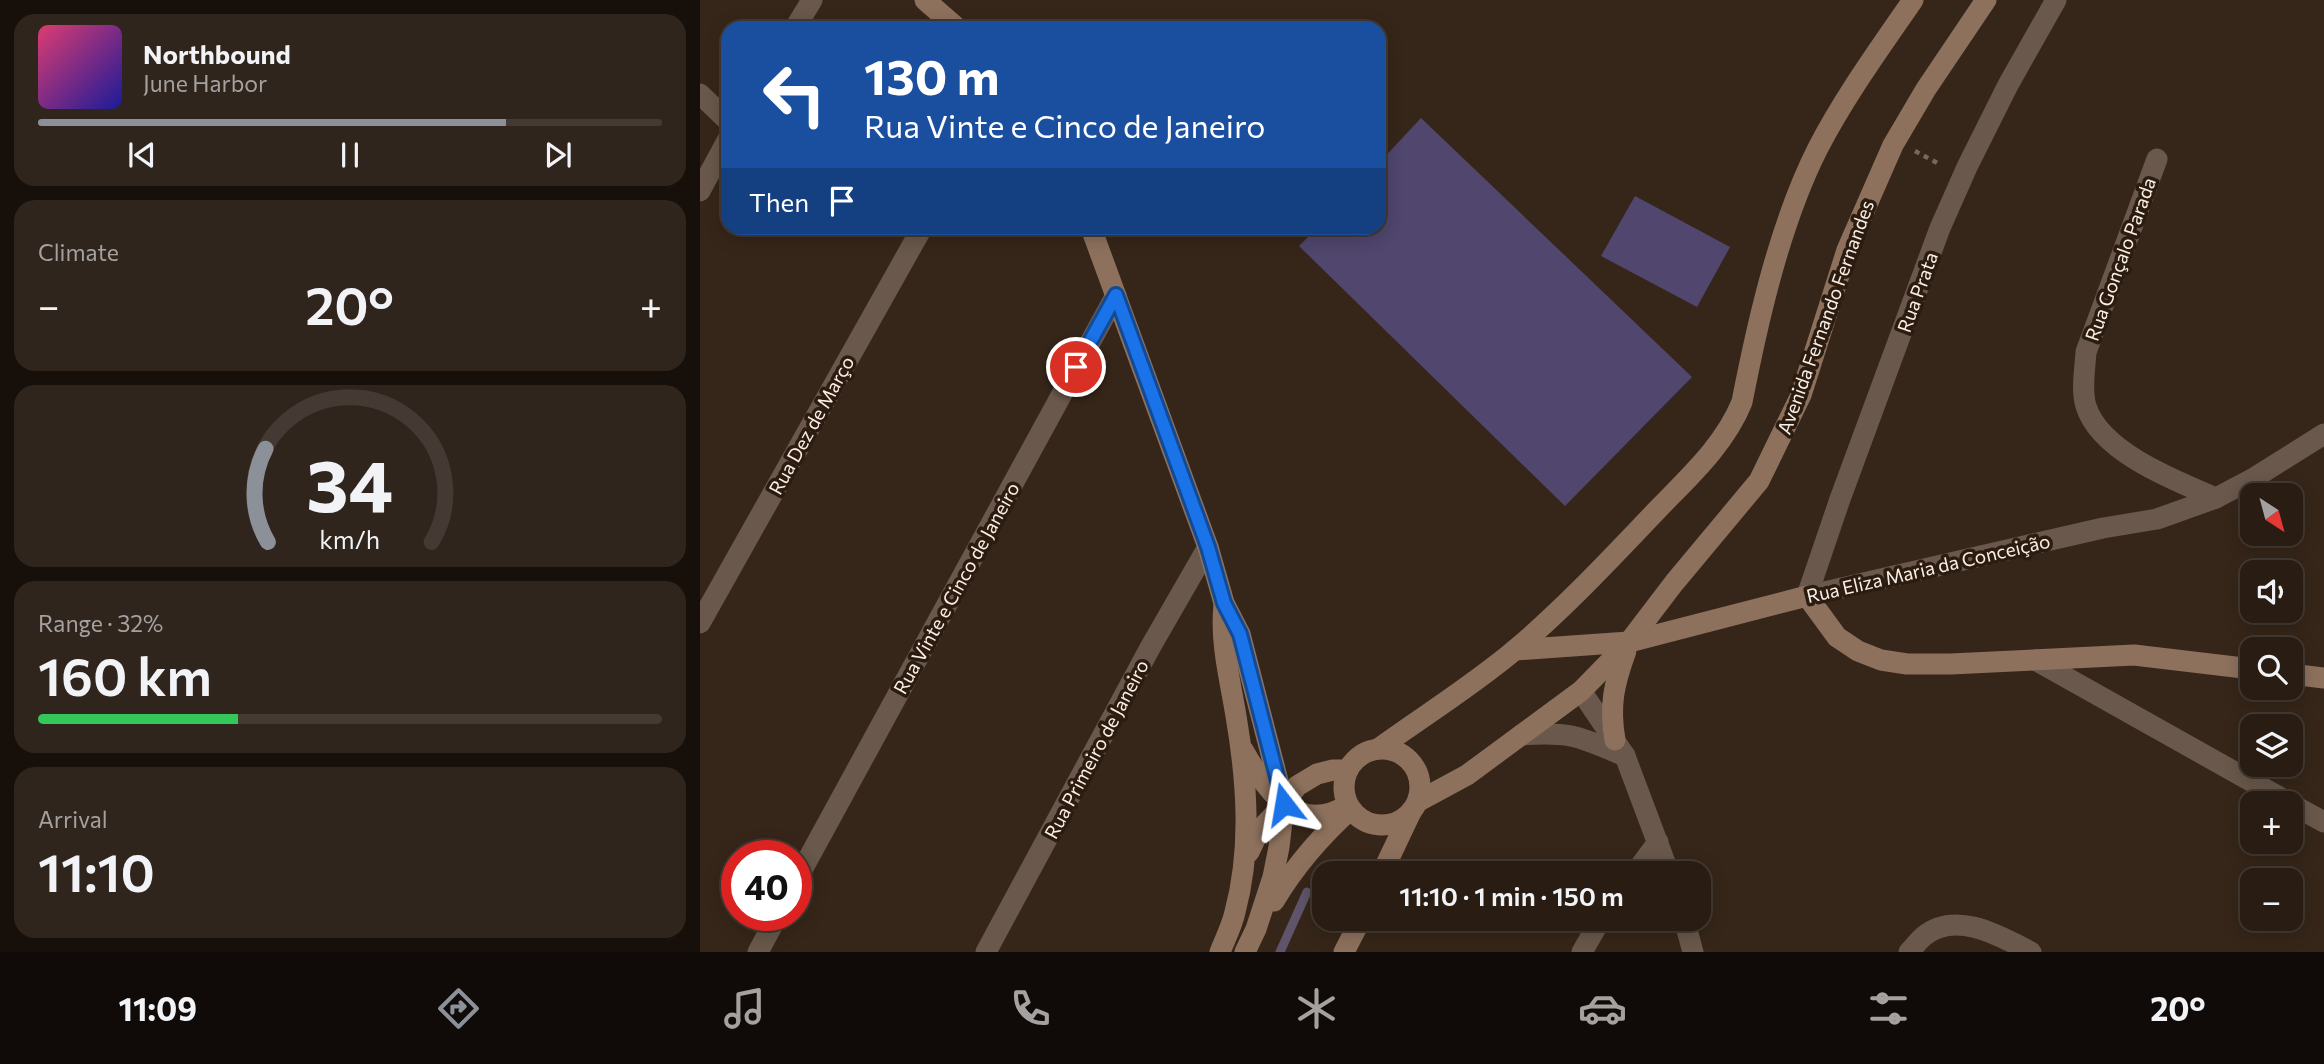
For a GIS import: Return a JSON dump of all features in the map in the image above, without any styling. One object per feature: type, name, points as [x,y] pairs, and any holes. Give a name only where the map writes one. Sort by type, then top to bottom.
[{"type":"street","points":[[800,21],[813,0]]},
{"type":"street","points":[[925,0],[949,21]]},
{"type":"street","points":[[1414,807],[1402,819],[1381,824],[1359,817],[1350,807],[1344,787],[1348,770],[1360,756],[1378,749],[1514,650],[1589,582],[1696,470],[1734,422],[1742,402],[1781,241],[1801,187],[1818,148],[1842,106],[1913,0]]},
{"type":"street","name":"Avenida Fernando Fernandes","points":[[1414,807],[1468,775],[1581,691],[1629,642],[1759,481],[1801,395],[1847,250],[1896,140],[1926,89],[1986,0]]},
{"type":"street","name":"Rua Prata","points":[[1807,596],[1840,499],[1941,228],[1967,167],[2002,97],[2056,0]]},
{"type":"street","points":[[700,94],[721,114]]},
{"type":"street","points":[[700,191],[721,152]]},
{"type":"street","name":"Rua Gonçalo Parada","points":[[2157,159],[2086,352],[2086,407],[2097,426],[2115,446],[2164,475],[2216,498]]},
{"type":"street","name":"Rua Dez de Março","points":[[700,623],[918,235]]},
{"type":"street","points":[[1094,235],[1208,547],[1224,603],[1243,642],[1284,804],[1273,877],[1256,929]]},
{"type":"street","name":"Rua Vinte e Cinco de Janeiro","points":[[812,852],[1116,295]]},
{"type":"street","name":"Rua Eliza Maria da Conceição","points":[[1514,650],[1629,642],[1807,596],[2103,528],[2157,519],[2216,498],[2254,478],[2324,433]]},
{"type":"street","name":"Rua Primeiro de Janeiro","points":[[986,952],[1151,646],[1208,547]]},
{"type":"street","points":[[1807,596],[1837,636],[1858,651],[1881,660],[1908,664],[1951,664],[2134,655],[2240,668]]},
{"type":"street","points":[[1220,952],[1235,913],[1245,860],[1247,816],[1241,745],[1223,640],[1224,603]]},
{"type":"street","points":[[1629,642],[1612,701],[1620,748],[1665,861]]},
{"type":"street","points":[[2035,660],[2267,791]]},
{"type":"street","points":[[2303,675],[2324,678]]},
{"type":"street","points":[[1581,691],[1620,748]]},
{"type":"street","points":[[1521,735],[1573,735],[1620,748]]},
{"type":"street","points":[[1241,745],[1257,774],[1294,812],[1320,816],[1350,807]]},
{"type":"street","points":[[1378,749],[1389,749],[1409,760],[1419,779],[1414,807],[1388,861]]},
{"type":"street","points":[[1245,860],[1259,831],[1284,804],[1291,792],[1306,780],[1333,770],[1348,770]]},
{"type":"street","points":[[1245,952],[1286,881],[1317,841],[1350,807]]},
{"type":"street","points":[[2303,811],[2324,822]]},
{"type":"street","points":[[1643,861],[1658,842]]},
{"type":"street","points":[[1909,952],[1925,935],[1947,926],[1969,926],[1994,933],[2031,952]]},
{"type":"street","points":[[758,952],[769,931]]},
{"type":"street","points":[[1344,952],[1355,931]]},
{"type":"street","points":[[1582,952],[1594,931]]},
{"type":"street","points":[[1687,931],[1693,952]]},
{"type":"path","points":[[1896,140],[1947,169]]},
{"type":"shaded area","points":[[1421,118],[1692,377],[1565,506],[1299,246],[1310,235],[1386,235],[1386,156]]},
{"type":"shaded area","points":[[1635,196],[1730,247],[1697,307],[1601,256]]},
{"type":"waterway","points":[[1280,952],[1307,892]]},
{"type":"route","points":[[1076,367],[1116,295],[1208,547],[1224,603],[1240,634],[1284,804]]}]
